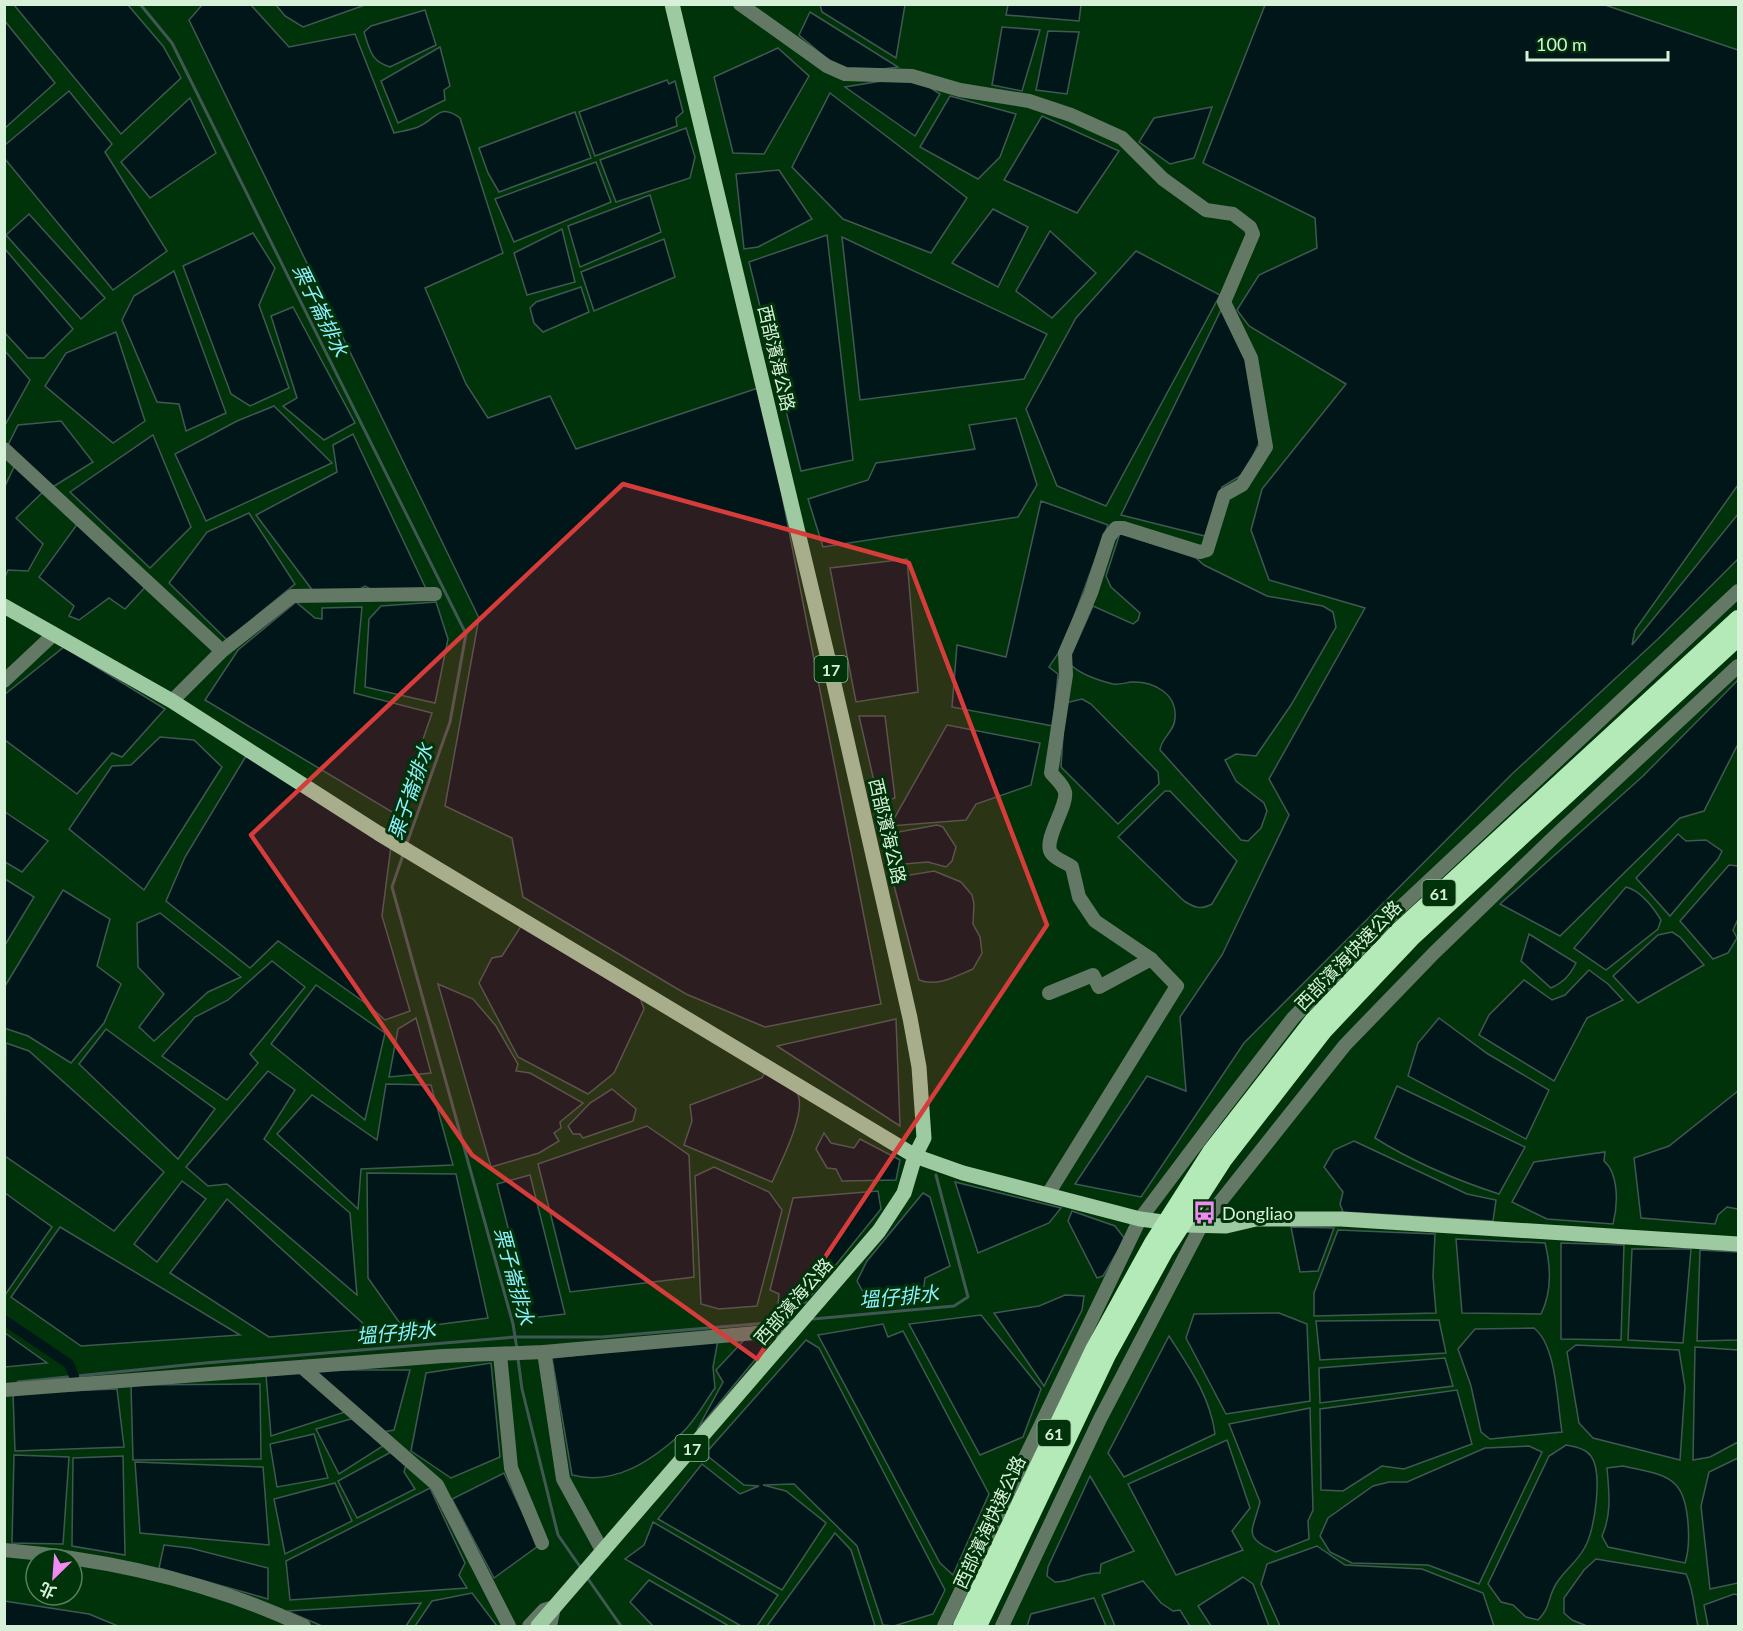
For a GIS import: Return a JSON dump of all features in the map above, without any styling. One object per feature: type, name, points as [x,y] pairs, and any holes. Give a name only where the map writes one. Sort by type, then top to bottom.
[{"type":"highway","name":"西部濱海快速公路","points":[[1184,1206],[1211,1152],[1313,1021],[1400,930],[1738,618]]},
{"type":"highway","name":"西部濱海快速公路","points":[[1184,1206],[1223,1160],[1324,1030],[1411,938],[1738,637]]},
{"type":"highway","name":"61","points":[[1159,1246],[1184,1206]]},
{"type":"highway","name":"西部濱海快速公路","points":[[962,1626],[1095,1348],[1159,1246]]},
{"type":"highway","name":"西部濱海快速公路","points":[[978,1626],[1159,1246]]},
{"type":"main road","name":"西部濱海公路","points":[[558,1603],[894,1211],[904,1193],[915,1156],[924,1138],[920,1067],[912,1028],[835,685],[672,4]]},
{"type":"main road","points":[[4,606],[172,701],[378,833],[915,1156],[963,1173],[1140,1219],[1201,1226],[1226,1226],[1256,1219],[1341,1219],[1738,1244]]},
{"type":"main road","name":"17","points":[[538,1626],[558,1603]]},
{"type":"street","points":[[740,4],[827,66],[844,74],[912,76],[960,90],[1029,101],[1071,115],[1122,138],[1163,179],[1206,210],[1233,214],[1250,227],[1253,234],[1224,302],[1251,358],[1266,447],[1242,486],[1224,495],[1207,550],[1200,552],[1124,528],[1116,528],[1108,537],[1091,592],[1065,652],[1066,675],[1051,774],[1065,791],[1065,801],[1050,847],[1052,854],[1072,867],[1079,897],[1095,921],[1110,934],[1151,959],[1177,986],[1048,1194]]},
{"type":"street","points":[[4,449],[222,651]]},
{"type":"street","points":[[944,1626],[1140,1219],[1293,1018],[1387,920],[1629,690],[1738,591]]},
{"type":"street","points":[[172,701],[222,651],[292,596],[435,594]]},
{"type":"street","points":[[4,681],[54,634]]},
{"type":"street","points":[[1002,1626],[1100,1419],[1201,1226],[1344,1045],[1434,953],[1555,836],[1738,666]]},
{"type":"street","points":[[1049,993],[1093,975],[1099,987],[1151,959]]},
{"type":"street","points":[[4,1390],[544,1352],[777,1331],[790,1335]]},
{"type":"street","points":[[544,1352],[563,1479],[603,1552]]},
{"type":"street","points":[[512,1353],[511,1468],[542,1543]]},
{"type":"street","points":[[303,1368],[436,1485],[509,1626]]},
{"type":"street","points":[[4,1550],[91,1561],[154,1575],[219,1594],[304,1626]]},
{"type":"street","points":[[529,1626],[544,1610],[558,1603]]},
{"type":"street","points":[[550,1626],[558,1603]]},
{"type":"highlighted area","points":[[623,484],[909,563],[1047,925],[757,1359],[472,1155],[251,835]]},
{"type":"shaded area","points":[[1008,4],[1081,5],[1079,21],[1006,15]]},
{"type":"shaded area","points":[[14,5],[128,5],[163,46],[181,78],[121,134]]},
{"type":"shaded area","points":[[202,5],[251,5],[289,47],[355,34],[394,133],[418,127],[442,112],[453,113],[460,118],[503,253],[425,288],[466,384],[488,418],[550,396],[576,449],[761,387],[881,1004],[765,1027],[686,994],[523,897],[512,838],[445,806],[479,618],[189,20]]},
{"type":"shaded area","points":[[276,5],[365,5],[303,27],[285,16]]},
{"type":"shaded area","points":[[820,5],[905,5],[896,58],[822,12]]},
{"type":"shaded area","points":[[1265,5],[1605,5],[1738,50],[1738,485],[1635,630],[1632,645],[1738,514],[1738,559],[1658,639],[1512,774],[1244,1043],[1141,1197],[1075,1184],[1147,1076],[1186,1091],[1180,1017],[1222,955],[1289,815],[1269,779],[1365,608],[1269,580],[1251,530],[1262,489],[1346,384],[1249,326],[1237,310],[1259,275],[1317,248],[1315,218],[1203,163]]},
{"type":"shaded area","points":[[425,10],[436,45],[390,67],[379,62],[370,50],[364,32],[371,26]]},
{"type":"shaded area","points":[[810,12],[898,67],[845,74],[799,35]]},
{"type":"shaded area","points":[[4,20],[55,83],[5,128],[4,128]]},
{"type":"shaded area","points":[[1002,27],[1040,30],[1022,91],[992,85]]},
{"type":"shaded area","points":[[1048,31],[1079,32],[1067,94],[1036,90]]},
{"type":"shaded area","points":[[440,47],[450,86],[444,90],[445,100],[398,123],[381,81]]},
{"type":"shaded area","points":[[778,48],[809,76],[764,154],[733,153],[714,77]]},
{"type":"shaded area","points":[[912,76],[940,94],[915,136],[845,87]]},
{"type":"shaded area","points":[[667,80],[669,84],[675,81],[683,112],[676,118],[677,126],[595,156],[579,112]]},
{"type":"shaded area","points":[[69,91],[112,144],[105,152],[167,251],[113,290],[5,159],[5,145]]},
{"type":"shaded area","points":[[830,93],[967,198],[931,253],[843,219],[792,167]]},
{"type":"shaded area","points":[[950,96],[1016,114],[1000,157],[978,179],[920,147]]},
{"type":"shaded area","points":[[190,98],[216,153],[150,198],[121,162]]},
{"type":"shaded area","points":[[1212,107],[1194,158],[1170,164],[1139,142],[1154,118]]},
{"type":"shaded area","points":[[575,112],[591,158],[499,192],[488,173],[479,148]]},
{"type":"shaded area","points":[[1042,116],[1119,151],[1077,213],[1004,180]]},
{"type":"shaded area","points":[[686,128],[695,157],[690,178],[616,202],[600,160]]},
{"type":"shaded area","points":[[596,162],[611,202],[514,242],[495,199]]},
{"type":"shaded area","points":[[779,170],[812,219],[758,247],[744,249],[736,174]]},
{"type":"shaded area","points":[[650,195],[661,232],[580,267],[568,226]]},
{"type":"shaded area","points":[[993,209],[1028,227],[998,287],[952,263]]},
{"type":"shaded area","points":[[29,214],[105,298],[81,319],[6,235]]},
{"type":"shaded area","points":[[562,229],[575,282],[527,295],[514,253]]},
{"type":"shaded area","points":[[1050,231],[1096,273],[1052,318],[1016,291]]},
{"type":"shaded area","points":[[253,233],[275,268],[259,305],[289,388],[250,406],[231,394],[183,266]]},
{"type":"shaded area","points":[[827,235],[853,460],[801,471],[749,262]]},
{"type":"shaded area","points":[[842,237],[1047,334],[1024,379],[860,400]]},
{"type":"shaded area","points":[[664,239],[675,277],[594,311],[581,272]]},
{"type":"shaded area","points":[[5,249],[73,329],[44,358],[28,358],[5,333]]},
{"type":"shaded area","points":[[1136,251],[1220,295],[1106,506],[1057,486],[1026,409],[1076,318]]},
{"type":"shaded area","points":[[174,271],[226,413],[186,431],[179,404],[157,402],[122,320],[134,296]]},
{"type":"shaded area","points":[[581,287],[589,312],[543,332],[534,323],[530,308],[536,302]]},
{"type":"shaded area","points":[[293,307],[355,423],[324,440],[283,406],[297,398],[271,316]]},
{"type":"shaded area","points":[[1222,308],[1247,358],[1260,441],[1245,473],[1222,487],[1205,536],[1121,515]]},
{"type":"shaded area","points":[[116,332],[145,421],[113,443],[45,386],[66,353]]},
{"type":"shaded area","points":[[5,351],[30,380],[5,425]]},
{"type":"shaded area","points":[[274,406],[332,463],[206,521],[175,454],[237,421]]},
{"type":"shaded area","points":[[1016,418],[1037,485],[1018,517],[823,547],[808,499],[868,480],[876,463],[975,449],[969,425]]},
{"type":"shaded area","points":[[61,421],[93,462],[51,488],[6,449],[18,425]]},
{"type":"shaded area","points":[[353,434],[428,593],[381,595],[365,586],[351,594],[316,595],[256,515],[337,472],[333,445]]},
{"type":"shaded area","points":[[153,435],[191,527],[150,568],[70,492]]},
{"type":"shaded area","points":[[15,465],[44,491],[16,518],[43,544],[28,571],[8,570],[5,577],[5,486]]},
{"type":"shaded area","points":[[1041,501],[1108,525],[1063,646],[1049,667],[1058,674],[1053,726],[952,707],[957,645],[1006,657]]},
{"type":"shaded area","points":[[249,513],[295,584],[227,640],[169,583],[207,532]]},
{"type":"shaded area","points":[[78,523],[148,584],[125,609],[109,598],[79,620],[69,616],[74,606],[39,577]]},
{"type":"shaded area","points":[[1120,533],[1196,558],[1204,565],[1267,596],[1323,606],[1333,612],[1336,627],[1291,705],[1256,756],[1236,754],[1225,760],[1236,781],[1264,803],[1267,811],[1261,828],[1248,841],[1241,840],[1160,750],[1171,731],[1175,718],[1175,709],[1168,695],[1155,686],[1139,682],[1115,684],[1101,681],[1082,673],[1068,662],[1093,606],[1133,624],[1138,620],[1140,613],[1111,587],[1106,576]]},
{"type":"shaded area","points":[[907,559],[918,692],[856,702],[830,568]]},
{"type":"shaded area","points":[[296,602],[315,618],[322,619],[322,608],[362,607],[354,693],[432,713],[397,815],[205,700],[238,650]]},
{"type":"shaded area","points":[[436,602],[448,639],[435,703],[365,687],[369,619],[381,606]]},
{"type":"shaded area","points":[[64,647],[165,709],[122,757],[112,753],[77,794],[5,740],[4,695]]},
{"type":"shaded area","points":[[1738,680],[1738,744],[1704,811],[1680,818],[1560,936],[1500,904],[1643,776]]},
{"type":"shaded area","points":[[1082,699],[1091,704],[1158,772],[1159,784],[1118,824],[1061,767],[1065,703]]},
{"type":"shaded area","points":[[859,716],[885,716],[895,798],[879,803]]},
{"type":"shaded area","points":[[947,725],[1040,743],[1031,785],[976,804],[966,820],[890,826]]},
{"type":"shaded area","points":[[160,737],[194,740],[222,767],[144,890],[69,829],[112,766],[131,765]]},
{"type":"shaded area","points":[[246,756],[391,846],[382,916],[410,1011],[385,1020],[368,1005],[278,941],[250,968],[166,901],[185,857]]},
{"type":"shaded area","points":[[1165,791],[1170,791],[1237,861],[1212,904],[1208,906],[1198,907],[1184,901],[1118,837]]},
{"type":"shaded area","points":[[5,812],[48,841],[22,872],[5,862]]},
{"type":"shaded area","points":[[937,825],[943,827],[956,847],[952,861],[946,867],[928,862],[892,865],[882,835]]},
{"type":"shaded area","points":[[1678,834],[1686,841],[1706,840],[1722,851],[1718,859],[1670,916],[1636,878]]},
{"type":"shaded area","points":[[1729,865],[1738,866],[1738,919],[1733,930],[1737,938],[1728,953],[1713,959],[1680,921]]},
{"type":"shaded area","points":[[934,871],[961,882],[972,895],[973,924],[980,937],[982,953],[973,969],[947,980],[926,982],[919,980],[892,878]]},
{"type":"shaded area","points":[[5,879],[34,897],[5,945]]},
{"type":"shaded area","points":[[1626,887],[1642,896],[1661,920],[1658,929],[1606,970],[1574,948]]},
{"type":"shaded area","points":[[63,890],[110,919],[97,966],[121,984],[104,1023],[71,1063],[28,1036],[4,1028],[5,986]]},
{"type":"shaded area","points":[[160,913],[241,977],[208,992],[154,1041],[139,1027],[164,994],[138,967],[137,923]]},
{"type":"shaded area","points":[[523,923],[638,992],[644,1009],[614,1073],[588,1094],[518,1057],[479,983],[492,958],[502,956]]},
{"type":"shaded area","points":[[1672,932],[1680,937],[1704,965],[1638,1003],[1613,976],[1658,935]]},
{"type":"shaded area","points":[[1529,934],[1576,963],[1566,978],[1551,988],[1521,961]]},
{"type":"shaded area","points":[[272,961],[305,987],[250,1054],[258,1063],[227,1100],[162,1056],[195,1017],[228,1000]]},
{"type":"shaded area","points":[[1589,970],[1608,984],[1623,1000],[1587,1018],[1554,1081],[1479,1035],[1489,1015],[1524,980],[1552,1000],[1565,995]]},
{"type":"shaded area","points":[[438,984],[473,999],[496,1026],[518,1064],[516,1071],[530,1073],[583,1103],[560,1122],[561,1128],[554,1133],[559,1141],[539,1153],[491,1167]]},
{"type":"shaded area","points":[[316,985],[385,1033],[365,1120],[271,1044]]},
{"type":"shaded area","points":[[416,1018],[431,1073],[389,1077],[398,1029]]},
{"type":"shaded area","points":[[1439,1018],[1488,1054],[1549,1090],[1526,1139],[1408,1076],[1418,1043]]},
{"type":"shaded area","points":[[896,1019],[900,1126],[777,1046]]},
{"type":"shaded area","points":[[106,1029],[215,1109],[178,1159],[79,1064]]},
{"type":"shaded area","points":[[6,1043],[29,1051],[164,1172],[114,1231],[5,1156]]},
{"type":"shaded area","points":[[268,1071],[295,1090],[264,1139],[350,1213],[357,1295],[227,1184],[208,1186],[186,1167]]},
{"type":"shaded area","points":[[765,1072],[791,1087],[797,1093],[799,1101],[799,1112],[792,1137],[772,1182],[684,1145],[692,1121],[690,1105],[762,1078]]},
{"type":"shaded area","points":[[386,1084],[431,1085],[453,1165],[361,1169],[358,1209],[277,1134],[312,1095],[377,1140]]},
{"type":"shaded area","points":[[1397,1086],[1525,1147],[1499,1194],[1435,1170],[1375,1138]]},
{"type":"shaded area","points":[[612,1089],[636,1109],[633,1121],[583,1138],[580,1134],[573,1134],[568,1126],[590,1103]]},
{"type":"shaded area","points":[[1738,1091],[1738,1209],[1727,1207],[1718,1215],[1715,1224],[1641,1218],[1634,1158],[1669,1146]]},
{"type":"shaded area","points":[[647,1126],[689,1155],[694,1277],[570,1292],[538,1164]]},
{"type":"shaded area","points":[[824,1133],[831,1143],[854,1148],[860,1139],[900,1160],[896,1180],[842,1181],[836,1169],[827,1168],[816,1149]]},
{"type":"shaded area","points":[[1354,1141],[1467,1194],[1496,1200],[1493,1221],[1343,1212],[1340,1204],[1343,1192],[1324,1167],[1334,1150]]},
{"type":"shaded area","points":[[1605,1152],[1604,1161],[1612,1174],[1616,1190],[1613,1224],[1547,1219],[1512,1202],[1534,1162]]},
{"type":"shaded area","points":[[714,1167],[769,1192],[782,1210],[757,1306],[719,1309],[701,1304],[695,1176]]},
{"type":"shaded area","points":[[367,1173],[456,1174],[488,1318],[404,1329],[368,1278]]},
{"type":"shaded area","points":[[530,1175],[565,1314],[531,1318],[497,1184]]},
{"type":"shaded area","points":[[182,1181],[206,1199],[157,1262],[134,1244]]},
{"type":"shaded area","points":[[955,1182],[1061,1208],[1049,1223],[978,1253]]},
{"type":"shaded area","points":[[878,1191],[881,1209],[805,1303],[778,1305],[779,1294],[770,1290],[793,1198]]},
{"type":"shaded area","points":[[5,1193],[52,1227],[5,1295]]},
{"type":"shaded area","points":[[923,1193],[930,1197],[950,1266],[925,1278],[923,1293],[867,1299],[857,1281],[867,1261]]},
{"type":"shaded area","points":[[227,1199],[369,1329],[269,1337],[170,1273]]},
{"type":"shaded area","points":[[1072,1211],[1115,1226],[1125,1239],[1103,1276],[1097,1278],[1068,1221]]},
{"type":"shaded area","points":[[60,1227],[240,1335],[81,1346],[11,1297]]},
{"type":"shaded area","points":[[1291,1227],[1334,1228],[1318,1271],[1300,1272]]},
{"type":"shaded area","points":[[1338,1230],[1435,1234],[1433,1276],[1436,1313],[1314,1316],[1314,1293]]},
{"type":"shaded area","points":[[1456,1239],[1545,1243],[1549,1279],[1545,1306],[1541,1314],[1462,1313]]},
{"type":"shaded area","points":[[1561,1243],[1624,1245],[1621,1340],[1561,1339]]},
{"type":"shaded area","points":[[1632,1249],[1691,1249],[1683,1343],[1628,1340]]},
{"type":"shaded area","points":[[1700,1250],[1738,1252],[1738,1340],[1697,1341]]},
{"type":"shaded area","points":[[1065,1295],[1084,1296],[1082,1310],[1044,1386],[994,1313],[1039,1306]]},
{"type":"shaded area","points":[[1279,1313],[1307,1324],[1310,1401],[1226,1414],[1186,1338],[1194,1314]]},
{"type":"shaded area","points":[[981,1315],[1041,1389],[1023,1437],[980,1455],[909,1324]]},
{"type":"shaded area","points":[[1439,1320],[1446,1353],[1320,1360],[1316,1321]]},
{"type":"shaded area","points":[[883,1324],[888,1337],[903,1331],[989,1494],[953,1575],[940,1563],[818,1335]]},
{"type":"shaded area","points":[[1534,1328],[1542,1336],[1552,1361],[1562,1432],[1490,1439],[1481,1432],[1471,1386],[1458,1349],[1475,1329]]},
{"type":"shaded area","points":[[5,1333],[47,1363],[5,1367]]},
{"type":"shaded area","points":[[1169,1336],[1204,1394],[1215,1434],[1124,1477],[1108,1453]]},
{"type":"shaded area","points":[[746,1338],[772,1339],[697,1430],[723,1382],[716,1370]]},
{"type":"shaded area","points":[[718,1340],[713,1367],[715,1388],[696,1417],[682,1433],[658,1453],[632,1469],[603,1477],[588,1478],[572,1475],[552,1358]]},
{"type":"shaded area","points":[[806,1340],[819,1348],[945,1590],[933,1614],[894,1626],[883,1625],[857,1546],[794,1484],[763,1485],[786,1491],[826,1523],[782,1590],[658,1519],[702,1464],[740,1494],[759,1486],[744,1485],[705,1454]]},
{"type":"shaded area","points":[[1576,1345],[1679,1350],[1685,1387],[1680,1460],[1593,1438],[1579,1423],[1567,1352]]},
{"type":"shaded area","points":[[1695,1347],[1738,1350],[1738,1442],[1710,1457],[1693,1460]]},
{"type":"shaded area","points":[[1445,1358],[1453,1386],[1320,1403],[1319,1368]]},
{"type":"shaded area","points":[[491,1363],[500,1457],[451,1478],[411,1451],[426,1373]]},
{"type":"shaded area","points":[[314,1370],[410,1370],[394,1430],[383,1432]]},
{"type":"shaded area","points":[[301,1373],[345,1412],[271,1436],[266,1375]]},
{"type":"shaded area","points":[[260,1384],[261,1459],[133,1460],[131,1385]]},
{"type":"shaded area","points":[[117,1389],[124,1447],[15,1451],[13,1393]]},
{"type":"shaded area","points":[[1457,1390],[1472,1444],[1404,1469],[1382,1466],[1343,1491],[1321,1490],[1320,1409]]},
{"type":"shaded area","points":[[1310,1408],[1313,1510],[1308,1521],[1309,1539],[1276,1552],[1258,1542],[1252,1532],[1260,1502],[1229,1424]]},
{"type":"shaded area","points":[[354,1418],[383,1446],[339,1474],[316,1429]]},
{"type":"shaded area","points":[[314,1434],[328,1478],[277,1487],[270,1444]]},
{"type":"shaded area","points":[[1227,1440],[1250,1508],[1232,1531],[1243,1550],[1176,1575],[1128,1484]]},
{"type":"shaded area","points":[[1566,1445],[1586,1451],[1595,1464],[1597,1487],[1592,1528],[1585,1547],[1556,1584],[1545,1611],[1538,1620],[1526,1617],[1513,1605],[1501,1602],[1488,1584],[1549,1456]]},
{"type":"shaded area","points":[[1529,1446],[1542,1452],[1479,1584],[1428,1565],[1352,1563],[1330,1552],[1320,1536],[1328,1518],[1373,1486],[1389,1482],[1407,1482],[1485,1448]]},
{"type":"shaded area","points":[[391,1452],[406,1465],[404,1472],[415,1489],[357,1518],[338,1481]]},
{"type":"shaded area","points":[[14,1455],[69,1457],[63,1544],[12,1543]]},
{"type":"shaded area","points":[[123,1456],[125,1555],[72,1546],[73,1458]]},
{"type":"shaded area","points":[[1738,1458],[1738,1583],[1710,1589],[1701,1506],[1709,1472]]},
{"type":"shaded area","points":[[135,1462],[263,1467],[269,1545],[140,1533]]},
{"type":"shaded area","points":[[1623,1466],[1665,1477],[1681,1492],[1688,1523],[1685,1563],[1608,1547],[1602,1536],[1609,1511],[1607,1468]]},
{"type":"shaded area","points":[[504,1473],[538,1546],[494,1578],[452,1499]]},
{"type":"shaded area","points":[[1090,1476],[1134,1551],[1101,1564],[1100,1573],[1055,1582],[1047,1576],[1048,1567]]},
{"type":"shaded area","points":[[335,1483],[352,1521],[285,1554],[274,1499]]},
{"type":"shaded area","points":[[430,1488],[465,1563],[459,1575],[467,1588],[290,1600],[286,1561]]},
{"type":"shaded area","points":[[653,1522],[778,1595],[757,1626],[741,1626],[625,1559],[644,1545]]},
{"type":"shaded area","points":[[835,1533],[851,1550],[875,1626],[767,1626]]},
{"type":"shaded area","points":[[164,1545],[190,1548],[268,1568],[268,1599],[159,1568]]},
{"type":"shaded area","points":[[1317,1546],[1345,1565],[1422,1569],[1483,1593],[1494,1626],[1280,1626],[1261,1584],[1267,1564]]},
{"type":"shaded area","points":[[1596,1559],[1686,1574],[1698,1626],[1587,1626],[1572,1620],[1564,1613],[1564,1598],[1584,1570]]},
{"type":"shaded area","points":[[1243,1577],[1253,1584],[1269,1626],[1211,1626],[1198,1606]]},
{"type":"shaded area","points":[[649,1580],[729,1626],[653,1626],[630,1602]]},
{"type":"shaded area","points":[[1143,1581],[1161,1603],[1173,1611],[1180,1610],[1190,1626],[1115,1626],[1102,1595]]},
{"type":"shaded area","points":[[472,1593],[497,1626],[415,1626],[432,1601]]},
{"type":"shaded area","points":[[1734,1594],[1738,1595],[1738,1626],[1708,1626],[1704,1605]]},
{"type":"shaded area","points":[[1094,1598],[1106,1626],[1027,1626],[1031,1614]]},
{"type":"shaded area","points":[[4,1601],[24,1604],[24,1607],[43,1607],[89,1614],[118,1626],[5,1626]]},
{"type":"shaded area","points":[[421,1603],[406,1626],[322,1626],[287,1611]]},
{"type":"waterway","name":"栗子崙排水","points":[[140,4],[172,43],[466,634],[450,722],[407,843]]},
{"type":"waterway","name":"栗子崙排水","points":[[403,855],[392,887],[513,1324],[517,1349]]},
{"type":"waterway","name":"塭仔排水","points":[[813,1319],[954,1306],[968,1297],[936,1175]]},
{"type":"waterway","points":[[4,1320],[69,1364],[74,1376]]},
{"type":"waterway","name":"塭仔排水","points":[[18,1382],[205,1363],[515,1337],[602,1337],[791,1321]]},
{"type":"waterway","name":"栗子崙排水","points":[[518,1359],[522,1389],[558,1535],[581,1568]]},
{"type":"waterway","name":"栗子崙排水","points":[[586,1576],[621,1626]]},
{"type":"place","name":"Dongliao","points":[[1204,1213]]}]
